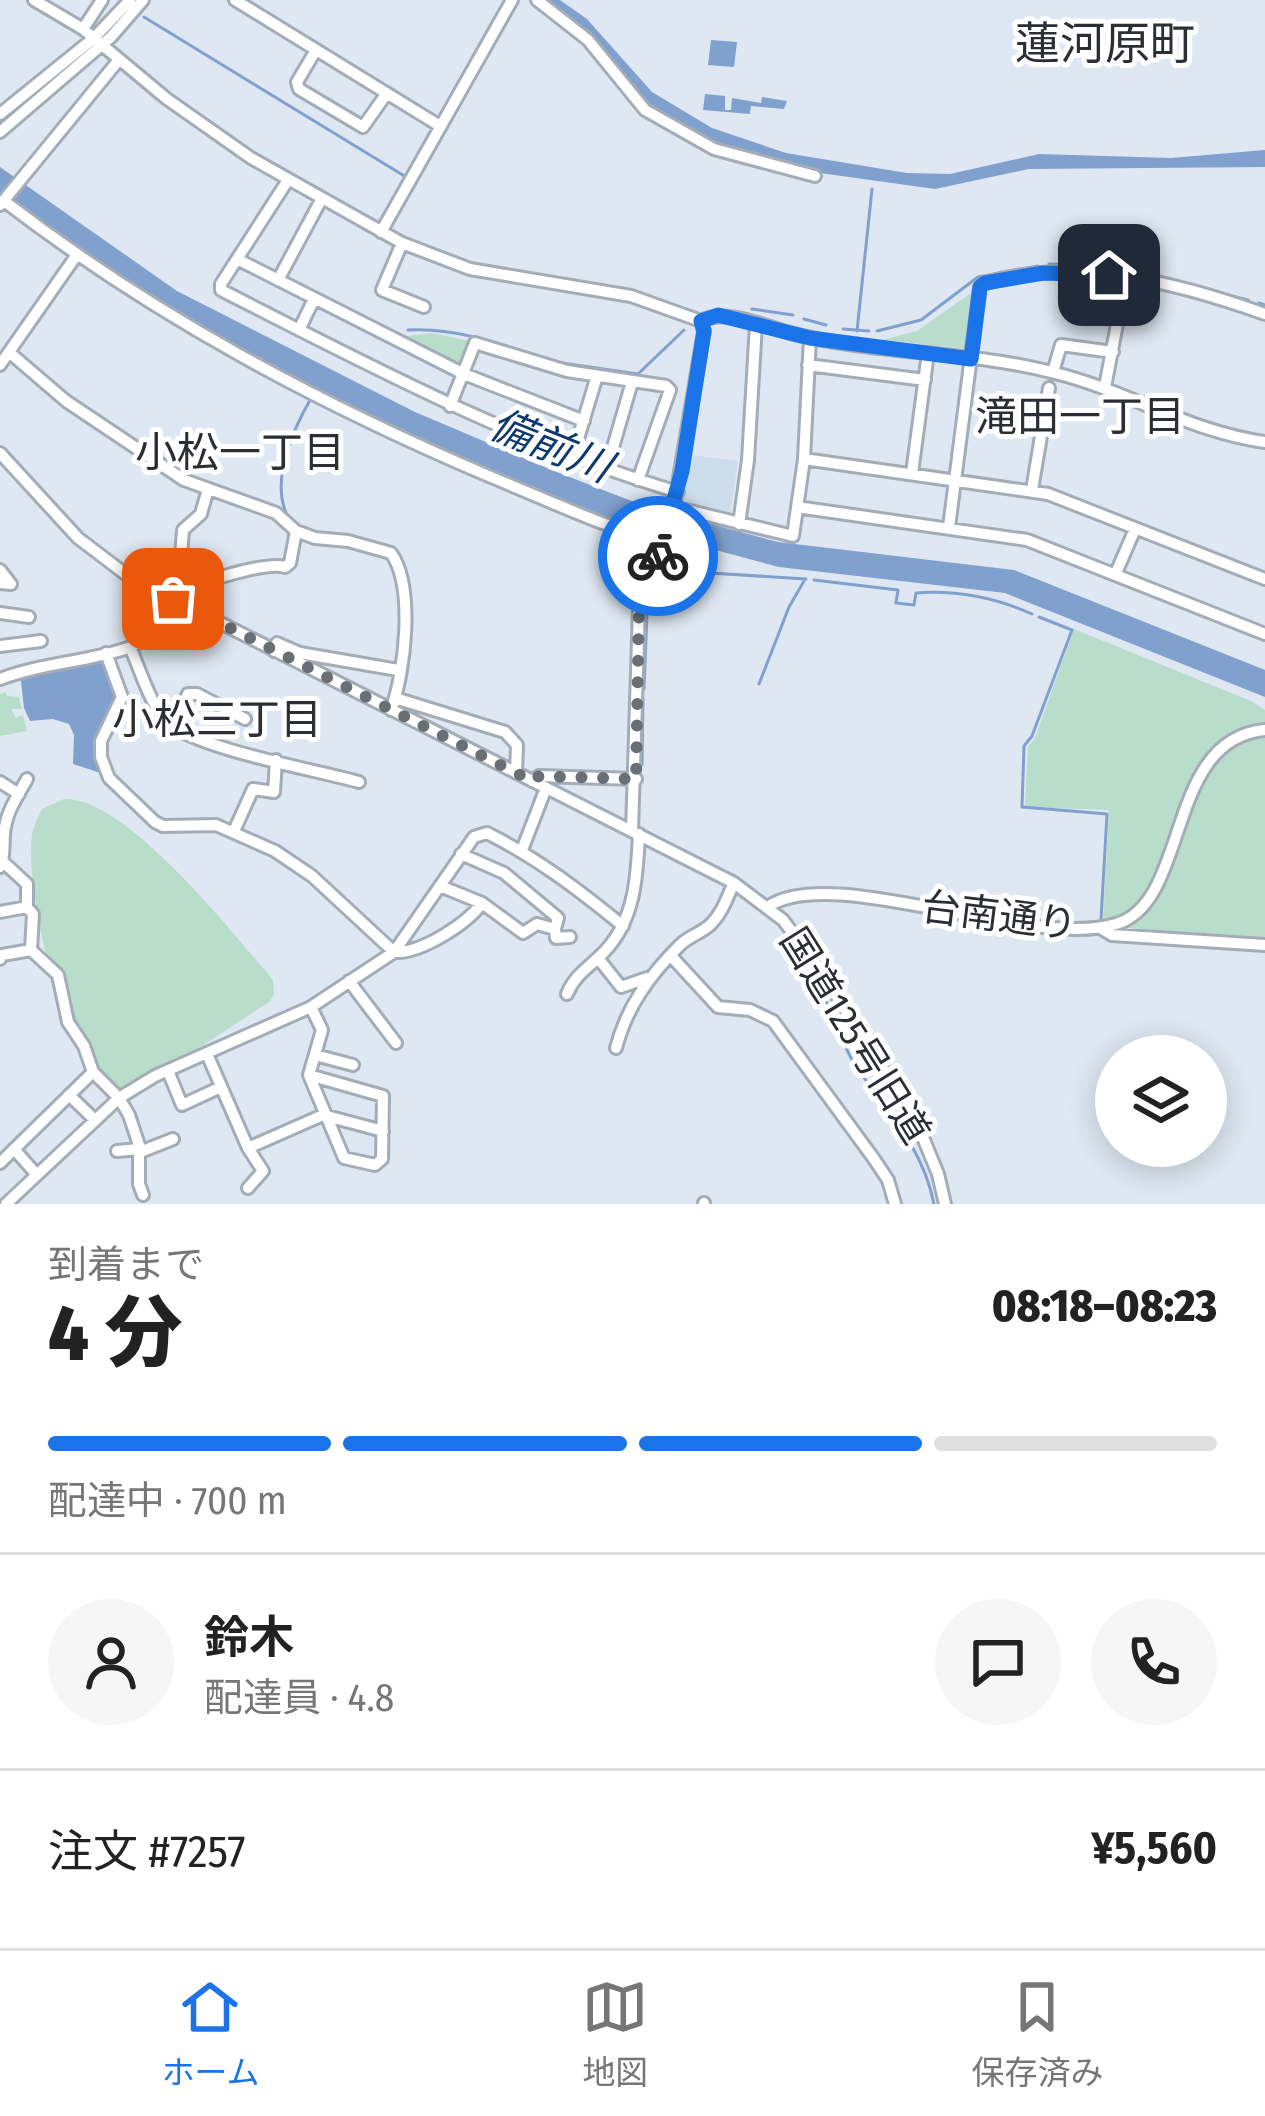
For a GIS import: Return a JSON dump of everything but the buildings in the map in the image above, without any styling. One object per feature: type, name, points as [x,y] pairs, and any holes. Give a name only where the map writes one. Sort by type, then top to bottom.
[{"type":"street","points":[[34,0],[93,37],[209,130],[288,180],[401,243],[470,269],[631,296],[701,321],[718,315],[810,338],[1053,372],[1106,387],[1193,427],[1265,442]]},
{"type":"street","points":[[93,37],[101,0]]},
{"type":"street","points":[[0,132],[130,0]]},
{"type":"street","points":[[0,114],[143,0]]},
{"type":"street","points":[[235,0],[440,126]]},
{"type":"street","points":[[381,232],[512,0]]},
{"type":"street","points":[[537,0],[589,40],[645,110],[714,149],[815,176]]},
{"type":"street","points":[[316,50],[297,82],[298,89],[363,128],[386,93]]},
{"type":"street","points":[[118,61],[3,202],[76,256],[217,345],[311,394],[451,460],[664,542]]},
{"type":"street","points":[[288,180],[221,290],[450,406],[638,480],[678,491]]},
{"type":"street","points":[[278,280],[321,200]]},
{"type":"street","points":[[401,243],[382,290],[424,307]]},
{"type":"street","points":[[0,364],[76,256]]},
{"type":"street","points":[[237,259],[464,374],[584,421]]},
{"type":"street","points":[[949,527],[980,287],[1001,278],[1043,273],[1126,277],[1265,314]]},
{"type":"street","points":[[1106,387],[1126,277]]},
{"type":"street","points":[[299,330],[314,299]]},
{"type":"street","points":[[568,994],[572,981],[598,958],[632,907],[637,878],[639,607],[678,491],[704,331],[701,321]]},
{"type":"street","points":[[739,524],[756,324]]},
{"type":"street","points":[[674,509],[793,536],[804,459],[810,338]]},
{"type":"street","points":[[450,406],[475,344],[567,371],[666,386],[670,390],[638,480]]},
{"type":"street","points":[[1053,372],[1061,345],[1113,352]]},
{"type":"street","points":[[10,353],[65,401],[184,480],[276,513],[296,531],[315,538],[391,553],[406,584],[404,652],[393,704],[513,737],[516,773]]},
{"type":"street","points":[[912,473],[928,353]]},
{"type":"street","points":[[808,365],[925,380]]},
{"type":"street","points":[[573,455],[597,376]]},
{"type":"street","points":[[607,468],[632,382]]},
{"type":"street","points":[[1032,490],[1049,388]]},
{"type":"street","name":"国道125号旧道","points":[[0,453],[97,555],[274,651],[393,704],[516,773],[734,883],[769,906],[806,949],[907,1105],[924,1139],[945,1204]]},
{"type":"street","points":[[804,459],[1032,490],[1265,579]]},
{"type":"street","points":[[0,679],[54,662],[130,647],[154,629],[176,597],[183,530],[201,514],[208,489]]},
{"type":"street","points":[[797,507],[1027,539],[1264,634],[1265,619]]},
{"type":"street","points":[[1116,573],[1135,529]]},
{"type":"street","points":[[176,597],[240,571],[274,563],[285,567],[290,563],[296,531]]},
{"type":"street","points":[[0,570],[11,584],[0,584]]},
{"type":"street","points":[[0,613],[28,617]]},
{"type":"street","points":[[0,646],[40,641]]},
{"type":"street","points":[[274,651],[277,643],[300,653],[398,670]]},
{"type":"street","points":[[130,647],[159,710],[172,727],[227,748],[359,782]]},
{"type":"street","points":[[106,653],[122,698],[101,741],[109,778],[163,826],[216,825],[275,851],[312,877],[394,952],[412,954],[469,921],[482,903]]},
{"type":"street","points":[[172,727],[188,694],[197,694],[245,719]]},
{"type":"street","name":"台南通り","points":[[769,906],[783,899],[841,896],[1006,921],[1100,928],[1126,921],[1146,903],[1208,761],[1238,737],[1265,730]]},
{"type":"street","points":[[234,831],[253,789],[274,792],[276,760]]},
{"type":"street","points":[[532,781],[539,776],[636,779]]},
{"type":"street","points":[[26,779],[3,833],[1,863],[27,884],[33,914],[31,950]]},
{"type":"street","points":[[0,782],[19,794]]},
{"type":"street","points":[[522,850],[546,788]]},
{"type":"street","points":[[6,1204],[119,1098],[310,1007],[394,952],[474,837],[487,833],[522,850],[622,926]]},
{"type":"street","points":[[461,854],[505,873],[558,918],[556,938],[570,937]]},
{"type":"street","points":[[616,1048],[622,1024],[650,976],[683,942],[709,926],[734,883]]},
{"type":"street","points":[[440,886],[482,903],[523,933],[537,923],[555,929]]},
{"type":"street","points":[[0,912],[28,907]]},
{"type":"street","points":[[1100,928],[1112,934],[1265,945]]},
{"type":"street","points":[[0,959],[31,950]]},
{"type":"street","points":[[31,950],[58,975],[68,1022],[93,1072],[119,1098],[140,1151],[143,1196]]},
{"type":"street","points":[[671,956],[718,1007],[750,1010],[773,1021],[874,1159],[888,1180],[895,1204]]},
{"type":"street","points":[[598,958],[621,987],[650,976]]},
{"type":"street","points":[[349,981],[396,1043]]},
{"type":"street","points":[[309,1075],[383,1096],[382,1159],[375,1165],[344,1158],[323,1115],[309,1075],[322,1030],[310,1007]]},
{"type":"street","points":[[207,1054],[263,1172],[248,1188]]},
{"type":"street","points":[[315,1055],[353,1065]]},
{"type":"street","points":[[168,1071],[182,1105],[221,1087]]},
{"type":"street","points":[[0,1163],[93,1072]]},
{"type":"street","points":[[69,1095],[95,1120]]},
{"type":"street","points":[[248,1148],[323,1115],[383,1131]]},
{"type":"street","points":[[117,1151],[140,1151],[173,1139]]},
{"type":"street","points":[[14,1149],[38,1175]]},
{"type":"shaded area","points":[[691,455],[738,461],[730,516],[683,501]]},
{"type":"green space","points":[[976,294],[969,349],[882,340],[917,331]]},
{"type":"green space","points":[[432,333],[474,342],[460,368],[405,341],[407,336]]},
{"type":"green space","points":[[1074,629],[1265,710],[1265,726],[1241,731],[1221,744],[1204,764],[1177,814],[1150,889],[1130,910],[1103,921],[1109,810],[1025,807],[1028,747]]},
{"type":"green space","points":[[0,694],[19,697],[22,709],[11,709],[16,718],[23,715],[27,731],[0,736]]},
{"type":"green space","points":[[1265,735],[1265,937],[1122,928],[1142,918],[1153,905],[1193,798],[1215,760],[1237,742]]},
{"type":"green space","points":[[64,799],[89,804],[147,843],[273,980],[274,995],[269,1002],[130,1093],[107,1082],[86,1057],[68,1022],[42,939],[32,835],[42,809]]},
{"type":"water","points":[[545,0],[560,0],[587,19],[652,92],[712,128],[786,153],[907,173],[950,174],[1039,154],[1171,158],[1265,150],[1265,167],[1029,169],[935,189],[820,173],[717,146],[646,106],[610,67],[593,37]]},
{"type":"water","points":[[711,40],[737,42],[734,67],[708,65]]},
{"type":"water","points":[[705,94],[725,96],[725,110],[731,110],[732,98],[787,101],[784,109],[751,106],[750,114],[703,110]]},
{"type":"water","points":[[0,167],[177,291],[415,412],[554,471],[647,507],[778,542],[1014,570],[1265,670],[1265,697],[1005,593],[779,567],[626,526],[409,436],[230,347],[71,247],[0,192]]},
{"type":"water","points":[[105,655],[120,697],[100,741],[104,774],[73,764],[74,735],[69,724],[53,719],[30,721],[20,673]]},
{"type":"waterway","points":[[144,17],[406,177]]},
{"type":"waterway","points":[[857,331],[872,189]]},
{"type":"waterway","points":[[1049,264],[1105,266]]},
{"type":"waterway","points":[[877,331],[921,320],[978,277],[1038,266]]},
{"type":"waterway","points":[[1116,268],[1248,300]]},
{"type":"waterway","points":[[1259,303],[1265,305]]},
{"type":"waterway","points":[[752,309],[793,315]]},
{"type":"waterway","points":[[804,319],[826,325]]},
{"type":"waterway","points":[[843,329],[869,331]]},
{"type":"waterway","points":[[408,330],[458,334],[540,357]]},
{"type":"waterway","points":[[555,362],[638,374],[684,330]]},
{"type":"waterway","points":[[288,517],[282,473],[290,442],[310,400]]},
{"type":"waterway","points":[[644,689],[648,589],[663,573],[806,579]]},
{"type":"waterway","points":[[814,580],[898,590],[896,603],[914,605],[916,593],[961,594],[1032,614]]},
{"type":"waterway","points":[[759,684],[804,581]]},
{"type":"waterway","points":[[1039,617],[1072,630],[1024,746],[1022,807],[1107,814],[1101,919]]},
{"type":"waterway","points":[[642,765],[643,699]]},
{"type":"waterway","points":[[820,993],[851,1059],[913,1148],[934,1204]]},
{"type":"way so far","points":[[173,599],[532,781],[539,776],[636,779],[639,607],[658,556]]},
{"type":"district","name":"蓮河原町","points":[[1105,44]]},
{"type":"district","name":"滝田一丁目","points":[[1080,417]]},
{"type":"district","name":"小松一丁目","points":[[240,453]]},
{"type":"district","name":"小松三丁目","points":[[217,720]]},
{"type":"route","points":[[658,556],[682,471],[704,331],[701,321],[718,315],[810,338],[971,359],[980,287],[985,283],[1043,273],[1109,275]]},
{"type":"water label","name":"備前川","points":[[551,446]]}]
